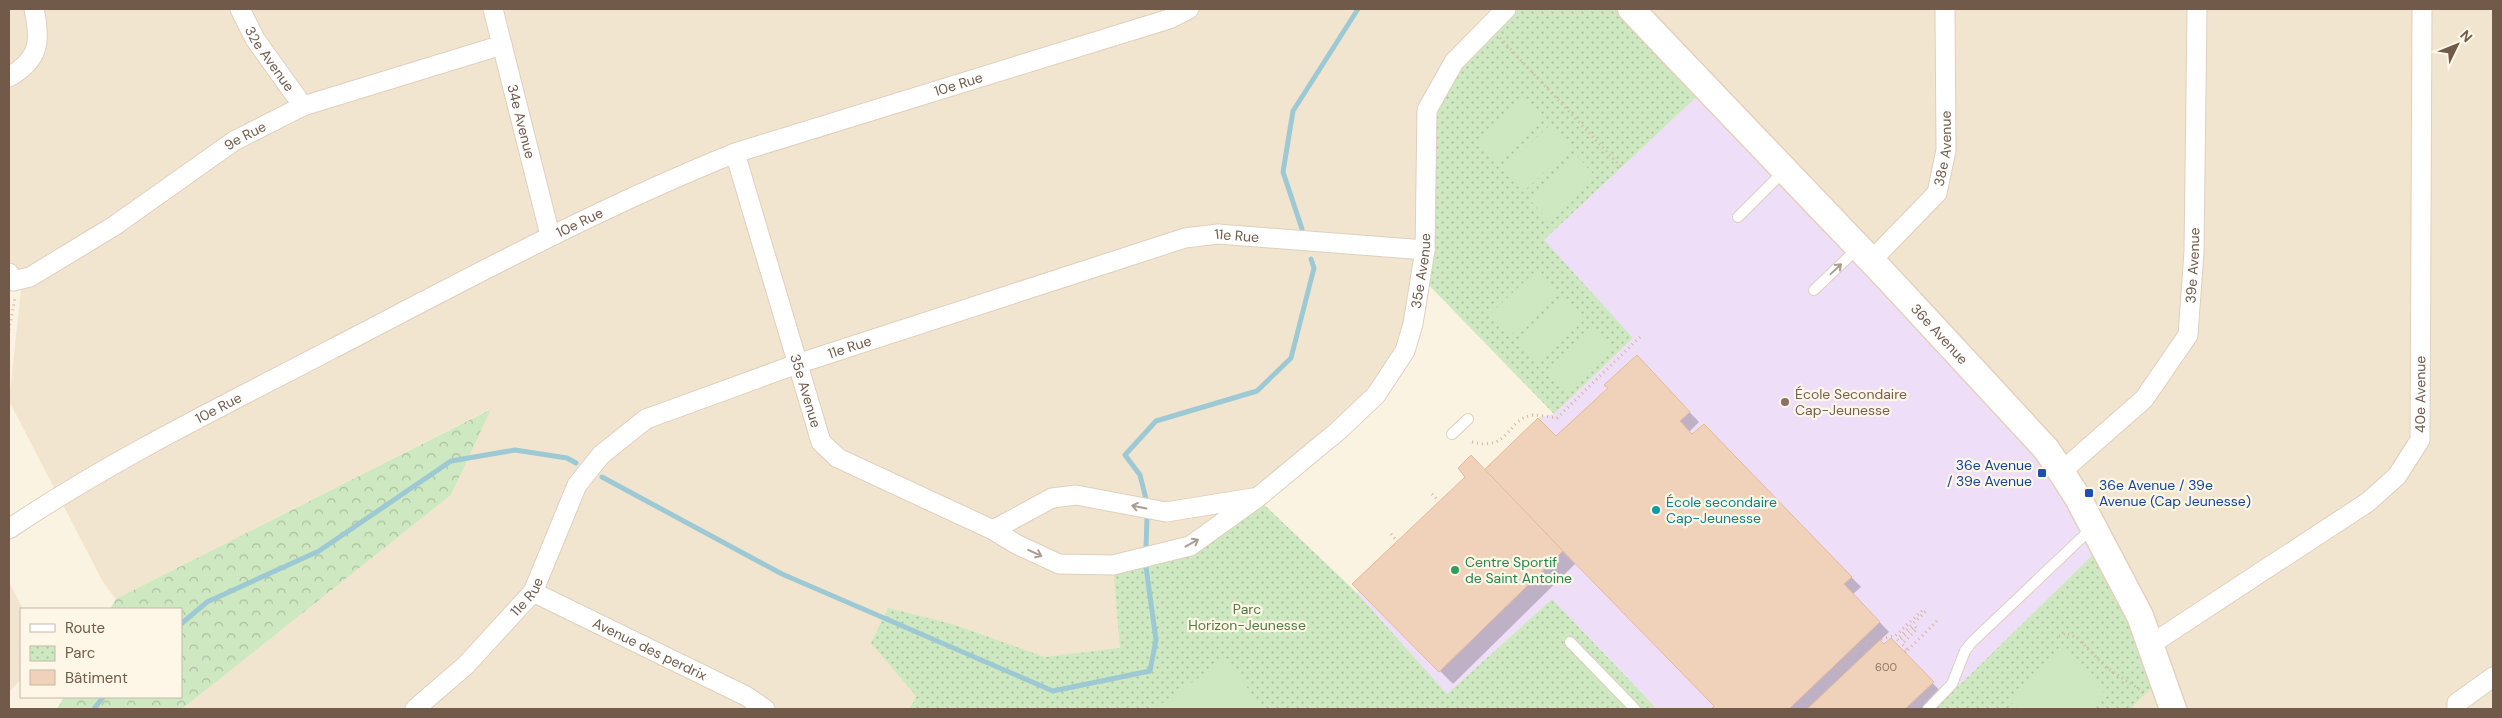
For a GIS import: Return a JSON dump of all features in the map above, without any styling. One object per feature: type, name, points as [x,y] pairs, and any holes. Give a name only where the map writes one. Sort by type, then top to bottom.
[{"type":"street","points":[[9,77],[32,58],[39,34],[34,9]]},
{"type":"street","name":"32e Avenue","points":[[240,9],[255,39],[303,106]]},
{"type":"street","name":"34e Avenue","points":[[493,9],[550,235]]},
{"type":"street","name":"10e Rue","points":[[9,529],[42,506],[216,408],[550,235],[682,175],[735,153],[1159,22],[1189,9]]},
{"type":"street","name":"35e Avenue","points":[[735,153],[821,442],[838,458],[993,530],[1016,544],[1059,564],[1113,565],[1190,546],[1257,498],[1338,432],[1376,395],[1396,368],[1405,351],[1413,324],[1425,250],[1427,110],[1454,62],[1506,9]]},
{"type":"street","name":"36e Avenue","points":[[1631,9],[2041,443],[2061,472],[2093,527],[2140,616],[2174,709]]},
{"type":"street","name":"38e Avenue","points":[[1865,255],[1937,193],[1946,150],[1945,9]]},
{"type":"street","name":"39e Avenue","points":[[2061,472],[2144,399],[2188,335],[2194,252],[2197,9]]},
{"type":"street","name":"40e Avenue","points":[[2150,645],[2368,502],[2397,476],[2420,440],[2422,9]]},
{"type":"street","name":"9e Rue","points":[[13,278],[30,277],[114,226],[234,141],[303,106],[502,45]]},
{"type":"street","name":"11e Rue","points":[[415,709],[466,665],[533,592],[577,485],[601,455],[646,419],[797,364],[1185,238],[1218,234],[1425,250]]},
{"type":"street","points":[[993,530],[1052,498],[1076,494],[1166,512],[1257,498]]},
{"type":"street","name":"Avenue des perdrix","points":[[533,592],[746,696],[765,709]]},
{"type":"street","points":[[2457,709],[2458,704],[2493,676]]},
{"type":"lane","points":[[1738,217],[1784,171]]},
{"type":"lane","points":[[1814,290],[1865,255]]},
{"type":"lane","points":[[1452,434],[1468,419]]},
{"type":"lane","points":[[1928,709],[1952,684],[1965,651],[1971,643],[2093,527]]},
{"type":"lane","points":[[1570,642],[1635,709]]},
{"type":"path","points":[[1498,36],[1623,169]]},
{"type":"path","points":[[9,330],[13,278]]},
{"type":"path","points":[[1472,442],[1486,446],[1496,442],[1522,420],[1533,415],[1556,418],[1642,335]]},
{"type":"path","points":[[1432,494],[1439,501]]},
{"type":"path","points":[[1391,534],[1397,541]]},
{"type":"path","points":[[1837,668],[1864,642],[1895,636],[1926,609],[1897,639],[1899,641],[1915,626],[1917,629],[1902,644],[1906,651],[1937,622]]},
{"type":"path","points":[[2059,636],[2066,633],[2077,638],[2107,668],[2150,696]]},
{"type":"shaded area","points":[[9,9],[1517,9],[1425,250],[1396,368],[1257,498],[1125,571],[1125,655],[940,709],[182,709],[451,495],[490,409],[116,599],[103,582],[9,401],[21,289],[10,288],[9,291]]},
{"type":"shaded area","points":[[1637,9],[2493,9],[2493,709],[2121,709]]},
{"type":"shaded area","name":"École Secondaire Cap-Jeunesse","points":[[1705,89],[1996,394],[2103,545],[1935,709],[1657,709],[1552,599],[1447,694],[1357,593],[1538,418],[1554,414],[1633,338],[1543,241]]},
{"type":"shaded area","points":[[9,582],[22,608],[20,608],[20,680],[9,692]]},
{"type":"green space","points":[[1506,9],[1631,9],[1705,89],[1544,240],[1633,338],[1554,414],[1420,276],[1427,110]]},
{"type":"green space","points":[[1522,98],[1542,120],[1495,164],[1475,142]]},
{"type":"green space","points":[[1549,126],[1570,148],[1523,192],[1502,170]]},
{"type":"green space","points":[[1576,155],[1596,177],[1549,221],[1529,199]]},
{"type":"green space","points":[[1537,270],[1557,292],[1510,336],[1490,314]]},
{"type":"green space","points":[[1564,298],[1584,320],[1537,364],[1517,342]]},
{"type":"green space","points":[[1593,327],[1613,349],[1566,393],[1545,371]]},
{"type":"green space","points":[[491,409],[451,495],[182,709],[57,709],[63,698],[182,698],[182,608],[111,608],[116,599]]},
{"type":"green space","name":"Parc Horizon-Jeunesse","points":[[1257,498],[1357,593],[1447,694],[1552,599],[1657,709],[910,709],[916,696],[871,643],[888,608],[952,624],[1045,657],[1120,648],[1113,565],[1190,546]]},
{"type":"green space","points":[[2103,545],[2162,678],[2130,709],[1935,709]]},
{"type":"green space","points":[[2063,650],[2107,696],[2093,709],[2018,709],[2009,700]]},
{"type":"green space","points":[[1227,658],[1262,709],[1154,709]]},
{"type":"building","name":"École secondaire Cap-Jeunesse","points":[[1637,355],[1690,412],[1680,421],[1692,434],[1704,424],[1852,577],[1844,584],[1880,622],[1789,709],[1711,709],[1714,706],[1484,470],[1538,418],[1556,436],[1608,388],[1604,385]]},
{"type":"building","name":"Centre Sportif de Saint Antoine","points":[[1471,455],[1563,551],[1439,672],[1352,584],[1465,477],[1458,468]]},
{"type":"building","points":[[1891,638],[1934,682],[1905,709],[1807,709],[1880,640],[1884,644]]},
{"type":"waterway","points":[[1302,229],[1283,172],[1293,111],[1358,9]]},
{"type":"waterway","points":[[1147,503],[1140,475],[1125,455],[1156,421],[1257,391],[1291,358],[1314,268],[1311,259]]},
{"type":"waterway","points":[[182,623],[207,602],[319,551],[451,461],[515,450],[567,458],[576,463]]},
{"type":"waterway","points":[[602,477],[782,574],[1053,691],[1150,671],[1156,640],[1146,567]]},
{"type":"waterway","points":[[1146,547],[1147,518]]},
{"type":"waterway","points":[[94,709],[102,698]]},
{"type":"place","name":"École Secondaire Cap-Jeunesse","points":[[1785,402]]},
{"type":"place","name":"36e Avenue / 39e Avenue","points":[[2042,473]]},
{"type":"place","name":"36e Avenue / 39e Avenue (Cap Jeunesse)","points":[[2089,493]]},
{"type":"place","name":"École secondaire Cap-Jeunesse","points":[[1656,510]]},
{"type":"place","name":"Centre Sportif de Saint Antoine","points":[[1455,570]]}]
